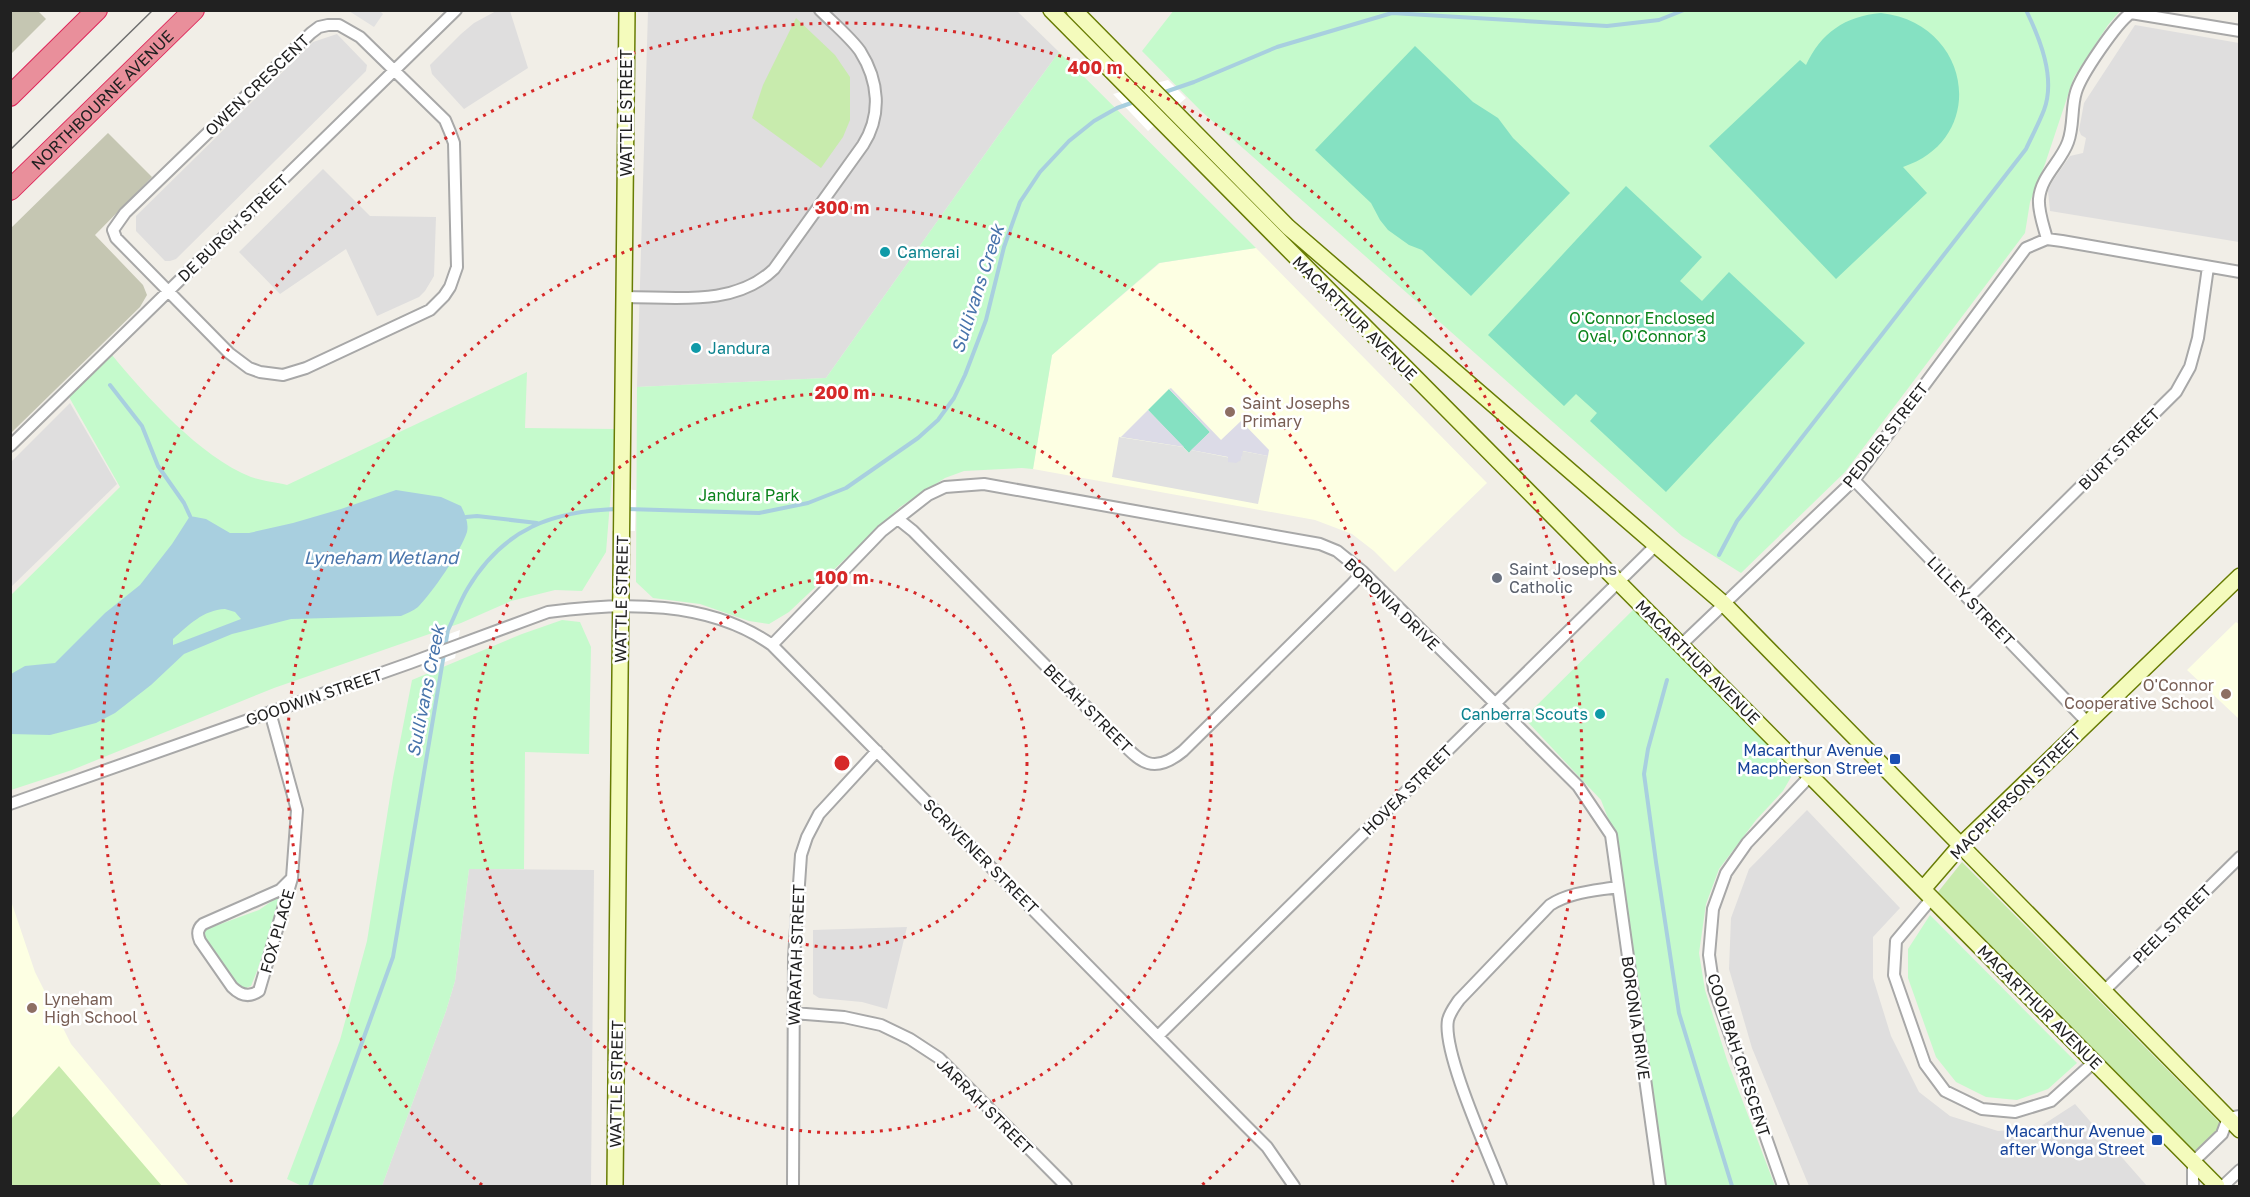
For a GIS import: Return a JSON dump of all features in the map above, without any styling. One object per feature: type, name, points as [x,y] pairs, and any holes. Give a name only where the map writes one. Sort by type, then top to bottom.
[{"type":"highway","points":[[10,96],[97,10]]},
{"type":"highway","name":"NORTHBOURNE AVENUE","points":[[10,189],[194,10]]},
{"type":"main road","name":"WATTLE STREET","points":[[615,1186],[624,490],[627,10]]},
{"type":"main road","name":"MACARTHUR AVENUE","points":[[1051,10],[2217,1186]]},
{"type":"main road","name":"MACARTHUR AVENUE","points":[[1074,10],[1288,227],[1724,604],[2104,991],[2234,1117],[2240,1130]]},
{"type":"main road","points":[[1277,239],[1288,227]]},
{"type":"main road","name":"MACPHERSON STREET","points":[[1928,893],[1961,845],[2240,576]]},
{"type":"street","name":"DE BURGH STREET","points":[[10,446],[456,10]]},
{"type":"street","points":[[625,297],[715,296],[735,293],[764,279],[774,269],[863,145],[871,132],[876,114],[872,77],[859,51],[820,10]]},
{"type":"street","points":[[2240,31],[2131,13],[2123,18],[2103,45],[2076,90],[2068,141],[2041,188],[2039,199],[2047,239],[2240,272]]},
{"type":"street","name":"OWEN CRESCENT","points":[[339,25],[360,37],[445,120],[454,143],[457,267],[450,287],[437,304],[421,315],[306,368],[283,375],[260,372],[240,362],[169,291],[116,238],[113,230],[125,213],[319,27],[339,25]]},
{"type":"street","name":"PEDDER STREET","points":[[1681,645],[1854,480],[2026,248],[2047,239]]},
{"type":"street","name":"BURT STREET","points":[[1968,598],[2176,392],[2190,367],[2195,348],[2208,267]]},
{"type":"street","name":"LILLEY STREET","points":[[1854,480],[2087,722]]},
{"type":"street","name":"BORONIA DRIVE","points":[[772,645],[882,531],[937,490],[984,484],[1320,544],[1337,551],[1363,572],[1578,786],[1611,835],[1660,1186]]},
{"type":"street","name":"BELAH STREET","points":[[898,519],[913,531],[1137,757],[1156,765],[1167,764],[1183,751],[1363,572]]},
{"type":"street","name":"HOVEA STREET","points":[[1159,1035],[1656,545]]},
{"type":"street","name":"SCRIVENER STREET","points":[[621,607],[649,607],[702,613],[757,634],[772,645],[1159,1035],[1267,1147],[1294,1186]]},
{"type":"street","name":"GOODWIN STREET","points":[[10,804],[548,612],[621,607]]},
{"type":"street","name":"FOX PLACE","points":[[270,712],[297,810],[292,878],[259,991],[248,996],[239,994],[200,940],[197,934],[198,929],[203,924],[280,890],[292,878]]},
{"type":"street","name":"WARATAH STREET","points":[[793,1186],[793,1013],[801,855],[819,814],[877,751]]},
{"type":"street","name":"COOLIBAH CRESCENT","points":[[1783,1186],[1714,989],[1709,955],[1713,909],[1726,873],[1747,843],[1811,775]]},
{"type":"street","name":"PEEL STREET","points":[[2104,991],[2240,857]]},
{"type":"street","points":[[1502,1186],[1454,1064],[1448,1036],[1448,1021],[1452,1010],[1550,905],[1560,898],[1573,894],[1617,887]]},
{"type":"street","points":[[1928,893],[1896,941],[1894,975],[1925,1064],[1945,1091],[1982,1109],[2015,1112],[2051,1101],[2094,1062]]},
{"type":"street","name":"JARRAH STREET","points":[[793,1013],[844,1017],[881,1026],[910,1039],[939,1058],[1066,1186]]},
{"type":"street","points":[[2193,1186],[2193,1162],[2222,1134],[2234,1117]]},
{"type":"street","points":[[2223,1186],[2240,1170]]},
{"type":"shaded area","points":[[11,10],[38,11],[46,19],[11,54]]},
{"type":"shaded area","points":[[498,10],[510,11],[528,68],[464,109],[432,74],[430,65],[474,23]]},
{"type":"shaded area","points":[[349,11],[380,11],[383,14],[374,27]]},
{"type":"shaded area","points":[[648,11],[1017,11],[1059,52],[826,378],[637,387]]},
{"type":"shaded area","points":[[2135,25],[2239,43],[2239,242],[2050,211],[2048,191],[2052,182],[2070,156],[2083,153],[2086,138],[2079,130],[2084,103]]},
{"type":"shaded area","points":[[337,34],[367,65],[366,71],[176,259],[165,261],[136,231],[136,216],[313,42]]},
{"type":"shaded area","points":[[108,133],[152,177],[95,235],[143,285],[147,295],[140,307],[11,433],[11,228]]},
{"type":"shaded area","points":[[323,169],[370,216],[436,217],[434,276],[419,297],[377,316],[346,249],[280,294],[239,252]]},
{"type":"shaded area","name":"Saint Josephs Primary","points":[[1256,248],[1487,483],[1395,572],[1374,551],[1352,534],[1315,520],[1033,469],[1052,355],[1160,263]]},
{"type":"shaded area","points":[[1171,388],[1221,440],[1241,421],[1269,450],[1268,456],[1243,451],[1241,460],[1236,463],[1228,462],[1228,457],[1191,450],[1210,432],[1169,389]]},
{"type":"shaded area","points":[[70,403],[117,484],[11,587],[11,462]]},
{"type":"shaded area","points":[[1148,410],[1184,447],[1121,437]]},
{"type":"shaded area","points":[[1119,437],[1183,447],[1189,453],[1191,450],[1241,460],[1242,451],[1268,456],[1258,504],[1112,477]]},
{"type":"shaded area","name":"O'Connor Cooperative School","points":[[2236,622],[2240,625],[2239,719],[2187,670]]},
{"type":"shaded area","points":[[1807,810],[1900,908],[1873,937],[1873,978],[1891,1036],[1919,1092],[1950,1116],[1998,1131],[2038,1128],[2075,1104],[2147,1186],[1809,1186],[1752,1048],[1729,969],[1731,918],[1749,869]]},
{"type":"shaded area","points":[[469,869],[594,870],[591,1186],[382,1186],[455,981]]},
{"type":"shaded area","name":"Lyneham High School","points":[[10,898],[35,972],[71,1044],[189,1186],[11,1186]]},
{"type":"shaded area","points":[[907,927],[887,1009],[862,1002],[819,998],[813,994],[813,930]]},
{"type":"green space","points":[[1174,10],[2120,11],[2108,25],[2074,77],[2030,202],[2025,233],[1845,472],[1741,573],[1682,536],[1201,111],[1142,51]]},
{"type":"green space","points":[[1881,13],[1912,21],[1935,37],[1951,59],[1958,83],[1958,109],[1949,133],[1930,153],[1903,167],[1927,193],[1836,279],[1709,146],[1800,60],[1806,65],[1819,44],[1836,28],[1856,18]]},
{"type":"green space","points":[[796,18],[835,55],[850,77],[850,120],[843,137],[821,168],[752,118],[763,85]]},
{"type":"green space","points":[[1415,46],[1473,102],[1498,118],[1513,138],[1570,193],[1471,296],[1422,250],[1409,245],[1388,230],[1371,203],[1315,150]]},
{"type":"green space","name":"Jandura Park","points":[[1059,52],[1256,248],[1159,263],[1052,355],[1033,469],[964,471],[945,478],[900,507],[789,612],[769,624],[749,621],[700,604],[653,598],[636,582],[637,387],[826,378]]},
{"type":"green space","name":"O'Connor Enclosed Oval, O'Connor 3","points":[[1626,186],[1702,257],[1680,281],[1702,301],[1729,272],[1805,343],[1666,492],[1590,421],[1597,413],[1576,394],[1564,406],[1488,335]]},
{"type":"green space","points":[[112,355],[175,424],[213,455],[251,477],[287,485],[527,372],[525,428],[616,429],[606,552],[582,591],[555,590],[511,601],[461,623],[274,688],[72,770],[11,790],[11,595],[120,487],[69,397]]},
{"type":"green space","points":[[1169,389],[1210,432],[1189,453],[1148,410]]},
{"type":"green space","points":[[1635,608],[1785,759],[1790,768],[1791,777],[1783,791],[1756,820],[1719,869],[1706,904],[1699,953],[1705,990],[1727,1060],[1775,1186],[1663,1186],[1614,834],[1601,800],[1524,718]]},
{"type":"green space","points":[[562,620],[580,622],[591,647],[589,754],[525,752],[524,869],[469,869],[455,981],[382,1186],[302,1186],[287,1179],[340,1040],[367,941],[393,778],[412,680],[522,634]]},
{"type":"green space","points":[[1962,862],[2221,1124],[2195,1152],[1938,892]]},
{"type":"green space","points":[[285,892],[280,913],[251,986],[241,988],[211,953],[202,933],[207,929],[259,910]]},
{"type":"green space","points":[[1930,915],[2077,1063],[2048,1089],[2017,1100],[1986,1097],[1956,1082],[1936,1057],[1908,978],[1908,949]]},
{"type":"green space","points":[[59,1066],[162,1186],[11,1186],[11,1119]]},
{"type":"water","name":"Lyneham Wetland","points":[[396,490],[441,497],[461,506],[467,522],[467,532],[453,560],[431,592],[418,607],[401,616],[291,619],[232,634],[184,654],[151,685],[115,713],[96,723],[50,735],[11,734],[11,674],[25,666],[55,663],[105,613],[140,585],[172,544],[190,516],[206,519],[230,533],[249,533],[341,509]],"holes":[[[225,609],[235,612],[241,619],[173,645],[173,639],[203,615]]]},
{"type":"pier","points":[[1168,80],[1186,98],[1148,131],[1113,94]]},
{"type":"pier","points":[[613,489],[636,490],[635,531],[612,531]]},
{"type":"pier","points":[[460,630],[455,658],[430,668],[435,639]]},
{"type":"waterway","name":"Sullivans Creek","points":[[1162,93],[1277,47],[1392,13],[1607,26],[1659,20],[1684,10]]},
{"type":"waterway","points":[[1719,555],[1737,521],[2026,149],[2044,110],[2048,85],[2045,59],[2026,10]]},
{"type":"waterway","name":"Sullivans Creek","points":[[627,509],[759,513],[808,503],[846,488],[918,438],[938,420],[954,398],[965,375],[986,320],[1004,247],[1020,202],[1040,172],[1069,141],[1094,121],[1117,108],[1137,101]]},
{"type":"waterway","points":[[110,385],[142,426],[158,466],[184,503],[190,516]]},
{"type":"waterway","name":"Sullivans Creek","points":[[310,1186],[393,957],[448,630],[460,603],[482,568],[514,537],[532,527],[573,513],[620,509]]},
{"type":"waterway","points":[[466,517],[477,516],[537,523]]},
{"type":"waterway","points":[[1667,680],[1648,749],[1644,774],[1679,1013],[1732,1186]]},
{"type":"tram line","points":[[10,150],[153,10]]},
{"type":"place","name":"Camerai","points":[[885,252]]},
{"type":"place","name":"Jandura","points":[[696,348]]},
{"type":"place","name":"Saint Josephs Primary","points":[[1230,412]]},
{"type":"place","name":"Saint Josephs Catholic","points":[[1497,578]]},
{"type":"place","name":"O'Connor Cooperative School","points":[[2226,694]]},
{"type":"place","name":"Canberra Scouts","points":[[1600,714]]},
{"type":"place","name":"Macarthur Avenue Macpherson Street","points":[[1895,759]]},
{"type":"place","name":"Lyneham High School","points":[[32,1008]]},
{"type":"place","name":"Macarthur Avenue after Wonga Street","points":[[2157,1140]]}]
